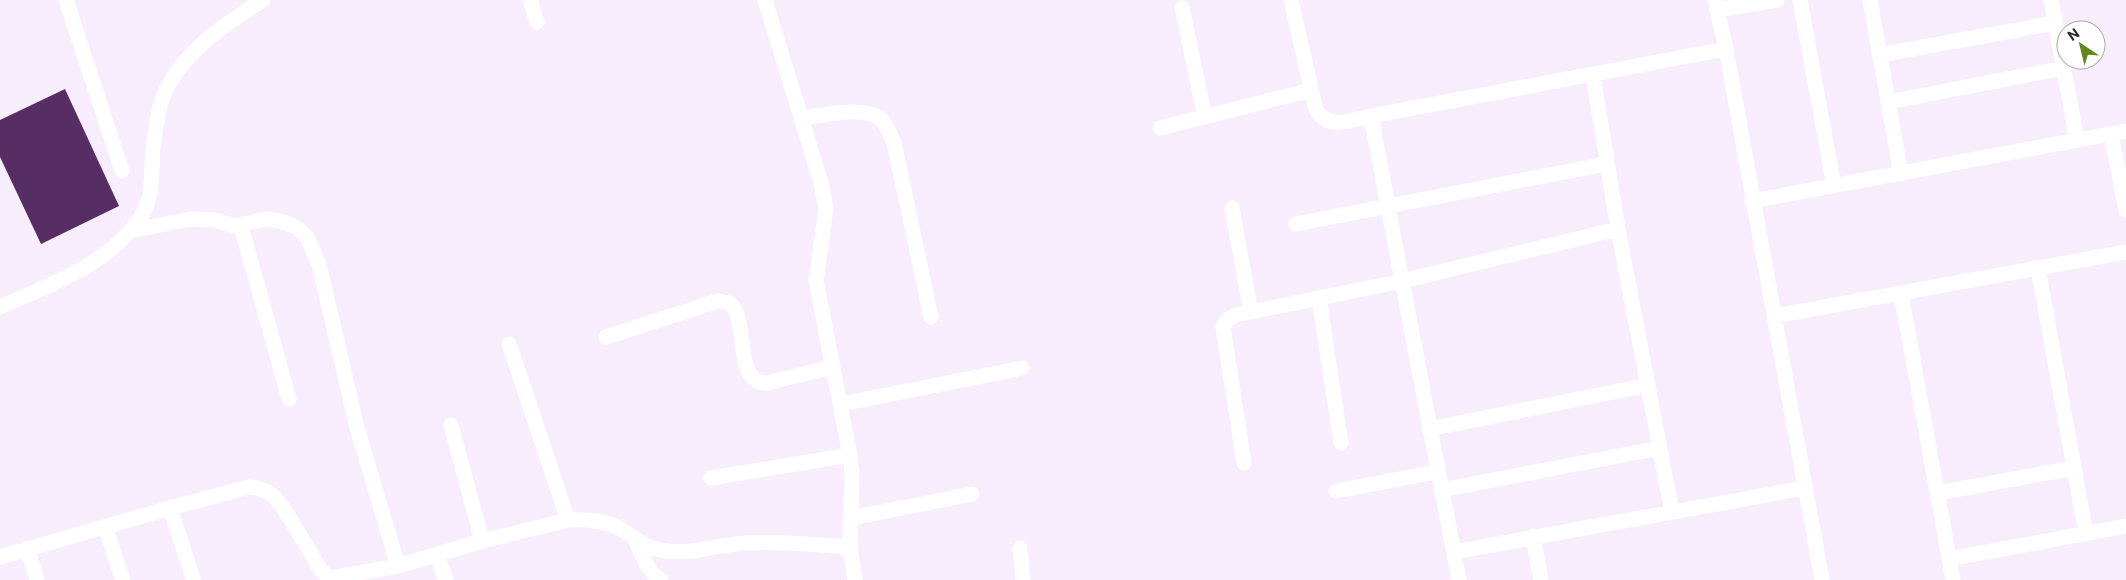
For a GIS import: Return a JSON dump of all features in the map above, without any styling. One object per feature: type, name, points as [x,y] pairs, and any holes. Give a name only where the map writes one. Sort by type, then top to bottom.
[{"type":"street","points":[[66,0],[122,171]]},
{"type":"street","points":[[0,307],[62,280],[113,246],[130,231],[143,213],[151,187],[156,127],[163,99],[172,80],[186,60],[204,42],[228,22],[263,0]]},
{"type":"street","points":[[530,0],[537,22]]},
{"type":"street","points":[[765,0],[826,208],[816,281],[850,455],[852,474],[850,547],[855,580]]},
{"type":"street","points":[[1291,0],[1316,110],[1326,122],[1337,123],[1726,49]]},
{"type":"street","points":[[1777,0],[1716,5],[1726,49],[1822,580]]},
{"type":"street","points":[[1800,0],[1834,186]]},
{"type":"street","points":[[1870,0],[1901,174]]},
{"type":"street","points":[[2051,0],[2056,28]]},
{"type":"street","points":[[1182,8],[1206,117]]},
{"type":"street","points":[[1879,55],[2055,23]]},
{"type":"street","points":[[1888,102],[2056,70]]},
{"type":"street","points":[[2064,70],[2077,140]]},
{"type":"street","points":[[1593,75],[1606,164],[1672,512]]},
{"type":"street","points":[[1160,128],[1311,90]]},
{"type":"street","points":[[801,118],[860,111],[877,117],[886,126],[894,143],[931,317]]},
{"type":"street","points":[[1372,116],[1437,472],[1459,580]]},
{"type":"street","points":[[1752,201],[2126,131]]},
{"type":"street","points":[[2111,134],[2126,210]]},
{"type":"street","points":[[1296,224],[1606,164]]},
{"type":"street","points":[[1232,208],[1250,312]]},
{"type":"street","points":[[130,231],[190,219],[215,220],[241,226],[267,219],[284,222],[297,228],[307,237],[319,264],[357,428],[398,566]]},
{"type":"street","points":[[241,226],[289,399]]},
{"type":"street","points":[[1244,463],[1223,327],[1227,320],[1250,312],[1402,280],[1618,229]]},
{"type":"street","points":[[1774,316],[2126,252]]},
{"type":"street","points":[[2038,268],[2086,534]]},
{"type":"street","points":[[1901,293],[1953,580]]},
{"type":"street","points":[[1319,298],[1342,443]]},
{"type":"street","points":[[606,337],[718,301],[728,302],[734,307],[737,317],[747,368],[751,378],[758,383],[767,383],[832,367]]},
{"type":"street","points":[[509,344],[568,520]]},
{"type":"street","points":[[841,404],[1022,368]]},
{"type":"street","points":[[1429,429],[1648,385]]},
{"type":"street","points":[[451,425],[482,541]]},
{"type":"street","points":[[1441,490],[1660,448]]},
{"type":"street","points":[[711,478],[850,455]]},
{"type":"street","points":[[1937,493],[2074,468]]},
{"type":"street","points":[[1336,491],[1437,472]]},
{"type":"street","points":[[0,557],[248,487],[261,488],[280,504],[321,570],[324,578],[346,576],[398,566],[482,541],[568,520],[598,521],[617,527],[646,547],[678,552],[697,552],[746,543],[850,547]]},
{"type":"street","points":[[1454,552],[1533,536],[1805,488]]},
{"type":"street","points":[[852,518],[972,494]]},
{"type":"street","points":[[170,508],[193,578]]},
{"type":"street","points":[[1949,559],[2126,526]]},
{"type":"street","points":[[105,527],[123,580]]},
{"type":"street","points":[[1533,536],[1541,580]]},
{"type":"street","points":[[634,539],[658,579]]},
{"type":"street","points":[[27,548],[37,580]]},
{"type":"street","points":[[1020,548],[1023,580]]},
{"type":"street","points":[[437,555],[446,580]]},
{"type":"building","points":[[65,89],[119,206],[41,244],[0,157],[0,120]]}]
